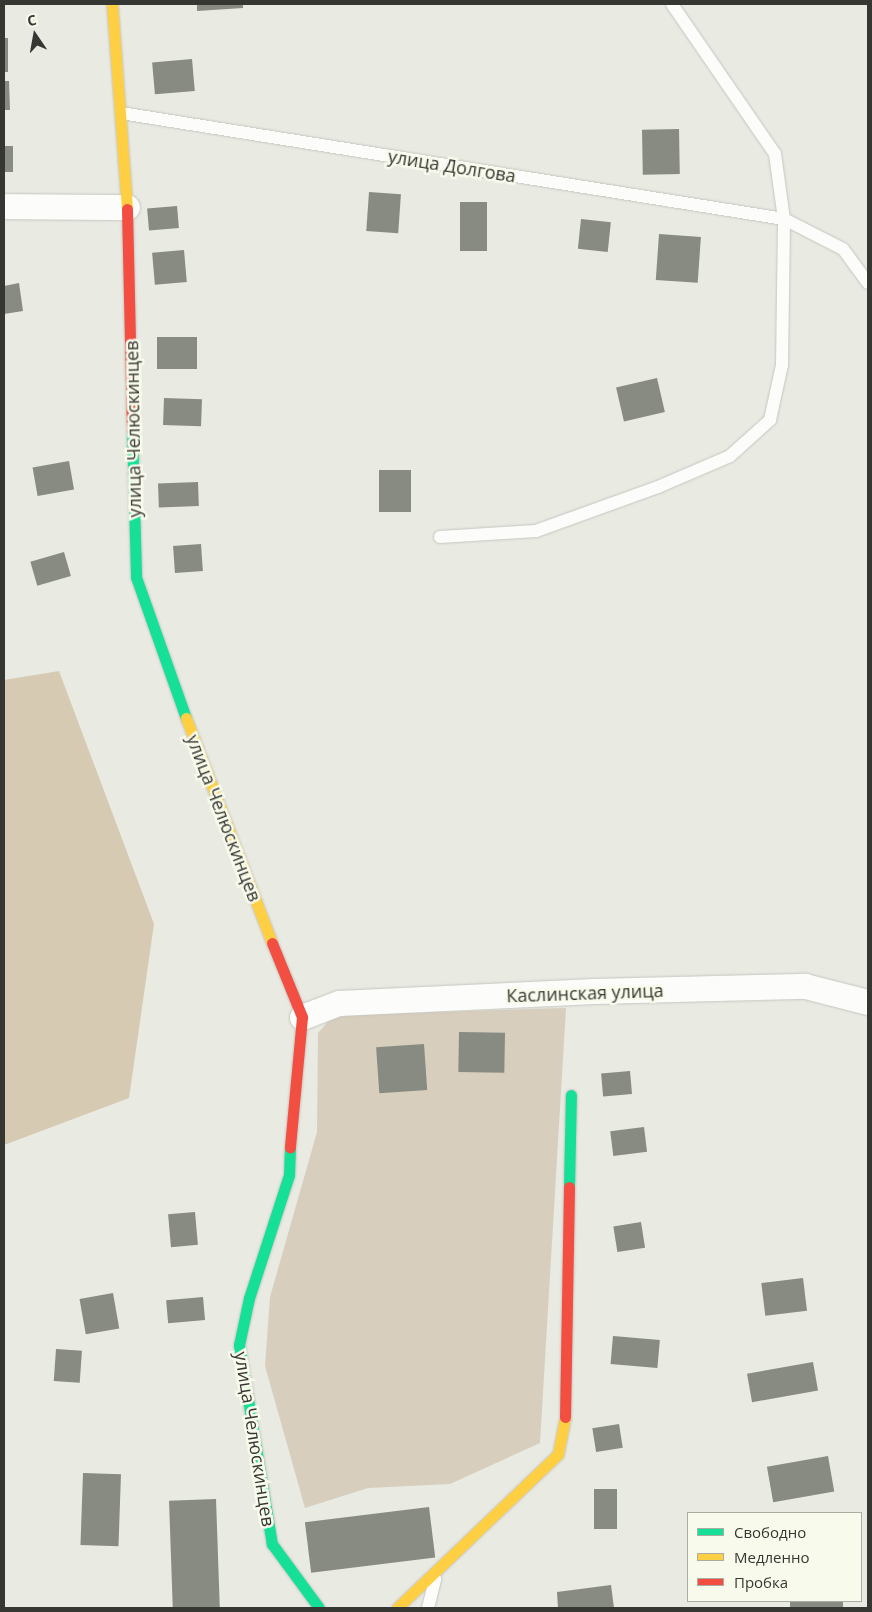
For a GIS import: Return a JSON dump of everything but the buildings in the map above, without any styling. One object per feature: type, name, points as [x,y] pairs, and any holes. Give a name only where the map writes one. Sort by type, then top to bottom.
[{"type":"street","name":"улица Челюскинцев","points":[[112,4],[128,207],[136,577],[215,801],[302,1017],[289,1175],[249,1298],[239,1345],[272,1544],[319,1608]]},
{"type":"street","points":[[4,206],[128,207]]},
{"type":"street","name":"Каслинская улица","points":[[302,1017],[338,1003],[594,991],[806,986],[868,1002]]},
{"type":"street","points":[[397,1608],[558,1454],[565,1420],[571,1096]]},
{"type":"lane","points":[[440,537],[536,531],[658,487],[730,456],[770,420],[782,365],[784,219],[775,154],[672,4]]},
{"type":"lane","name":"улица Долгова","points":[[120,113],[784,219],[843,249],[868,283]]},
{"type":"lane","points":[[428,1608],[437,1570]]},
{"type":"shaded area","points":[[59,671],[154,924],[129,1098],[4,1145],[4,680]]},
{"type":"shaded area","points":[[566,1008],[540,1443],[450,1484],[368,1488],[305,1508],[265,1366],[270,1297],[317,1132],[318,1033],[334,1015]]},
{"type":"traffic: fast","points":[[132,430],[136,577],[186,718]]},
{"type":"traffic: fast","points":[[569,1187],[571,1095]]},
{"type":"traffic: fast","points":[[290,1147],[289,1175],[249,1298],[239,1345],[272,1544],[319,1608]]},
{"type":"traffic: slow","points":[[112,4],[127,209]]},
{"type":"traffic: slow","points":[[186,718],[272,943]]},
{"type":"traffic: slow","points":[[397,1608],[558,1454],[565,1417]]},
{"type":"traffic: jam","points":[[127,209],[132,430]]},
{"type":"traffic: jam","points":[[272,943],[302,1017],[290,1147]]},
{"type":"traffic: jam","points":[[565,1417],[569,1187]]}]
